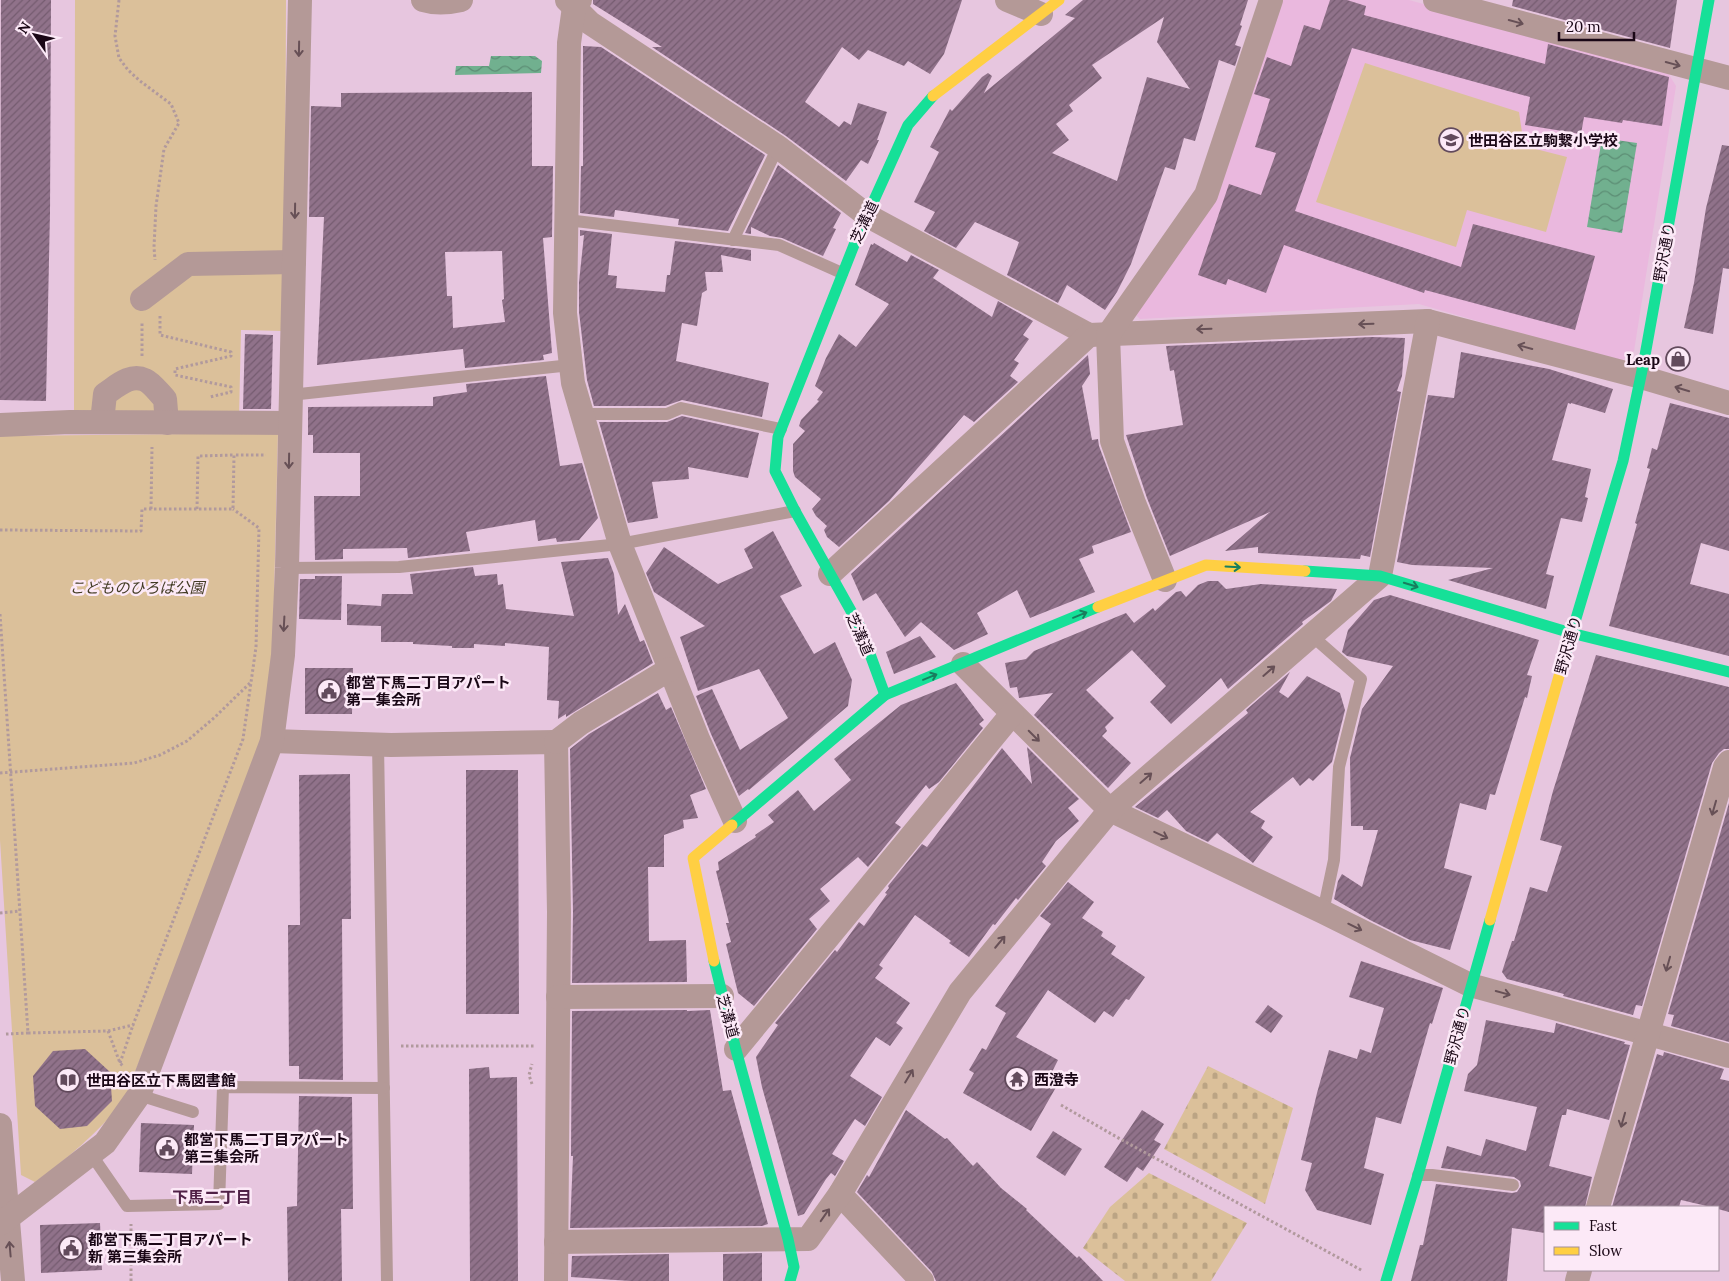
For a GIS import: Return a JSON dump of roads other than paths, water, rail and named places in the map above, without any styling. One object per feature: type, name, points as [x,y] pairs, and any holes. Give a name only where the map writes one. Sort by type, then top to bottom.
[{"type":"street","points":[[4,1220],[105,1143],[139,1095],[137,1070],[272,741],[283,655],[287,568],[300,0]]},
{"type":"street","points":[[423,0],[448,3],[461,0]]},
{"type":"street","points":[[1007,0],[1050,7]]},
{"type":"street","points":[[830,574],[1098,335],[1206,195],[1271,0]]},
{"type":"street","points":[[1435,0],[1477,6],[1729,78]]},
{"type":"street","name":"野沢通り","points":[[1386,1281],[1418,1175],[1470,985],[1571,633],[1623,461],[1641,377],[1709,0]]},
{"type":"street","points":[[574,2],[590,23],[778,147],[868,216],[1098,335],[1428,321],[1641,377],[1729,403]]},
{"type":"street","points":[[574,2],[569,43],[565,313],[573,382],[620,544],[698,739],[735,821]]},
{"type":"street","name":"芝溝道","points":[[790,1281],[794,1267],[788,1239],[722,996],[701,906],[693,858],[884,695],[860,627],[795,511],[775,471],[778,437],[856,240],[908,125],[936,92],[1050,7]]},
{"type":"street","points":[[150,293],[188,264],[294,262]]},
{"type":"street","points":[[556,1242],[808,1239],[840,1194],[960,992],[1110,810],[1380,576],[1428,321]]},
{"type":"street","points":[[1098,335],[1112,441],[1134,503],[1165,580]]},
{"type":"street","points":[[102,422],[105,394],[125,380],[141,375],[165,399],[160,423]]},
{"type":"street","points":[[0,425],[102,422],[290,423]]},
{"type":"street","points":[[884,695],[1165,580],[1206,566],[1380,576],[1571,633],[1729,672]]},
{"type":"street","points":[[963,664],[1110,810],[1470,985],[1648,1032],[1729,1056]]},
{"type":"street","points":[[272,741],[378,744],[556,742],[581,724],[670,669]]},
{"type":"street","points":[[736,1049],[1012,714]]},
{"type":"street","points":[[556,742],[559,912],[556,1281]]},
{"type":"street","points":[[1598,1206],[1729,762]]},
{"type":"street","points":[[558,997],[722,996]]},
{"type":"street","points":[[0,1125],[4,1220],[13,1281]]},
{"type":"street","points":[[840,1194],[922,1281]]},
{"type":"lane","points":[[733,240],[778,147]]},
{"type":"lane","points":[[566,220],[779,245],[842,274]]},
{"type":"lane","points":[[290,395],[571,365]]},
{"type":"lane","points":[[583,414],[667,414],[681,408],[781,429]]},
{"type":"lane","points":[[287,568],[399,567],[620,544],[795,511]]},
{"type":"lane","points":[[1311,635],[1361,678],[1340,767],[1334,860],[1323,912]]},
{"type":"lane","points":[[378,744],[387,1281]]},
{"type":"lane","points":[[90,1154],[127,1206],[219,1204],[223,1087],[384,1088]]},
{"type":"lane","points":[[139,1095],[193,1112]]},
{"type":"lane","points":[[1418,1175],[1432,1175],[1513,1186]]},
{"type":"water","points":[[491,56],[535,56],[542,61],[541,73],[455,75],[456,66],[489,66]]},
{"type":"water","points":[[1602,138],[1637,143],[1622,233],[1587,227]]},
{"type":"place","name":"世田谷区立駒繋小学校","points":[[1451,140]]},
{"type":"place","name":"Leap","points":[[1678,359]]},
{"type":"place","name":"都営下馬二丁目アパート 第一集会所","points":[[329,691]]},
{"type":"place","name":"西澄寺","points":[[1017,1079]]},
{"type":"place","name":"世田谷区立下馬図書館","points":[[68,1080]]},
{"type":"place","name":"都営下馬二丁目アパート 第三集会所","points":[[167,1148]]},
{"type":"place","name":"都営下馬二丁目アパート 新 第三集会所","points":[[71,1248]]},
{"type":"district","name":"下馬二丁目","points":[[212,1197]]},
{"type":"park label","name":"こどものひろば公園","points":[[137,587]]}]
